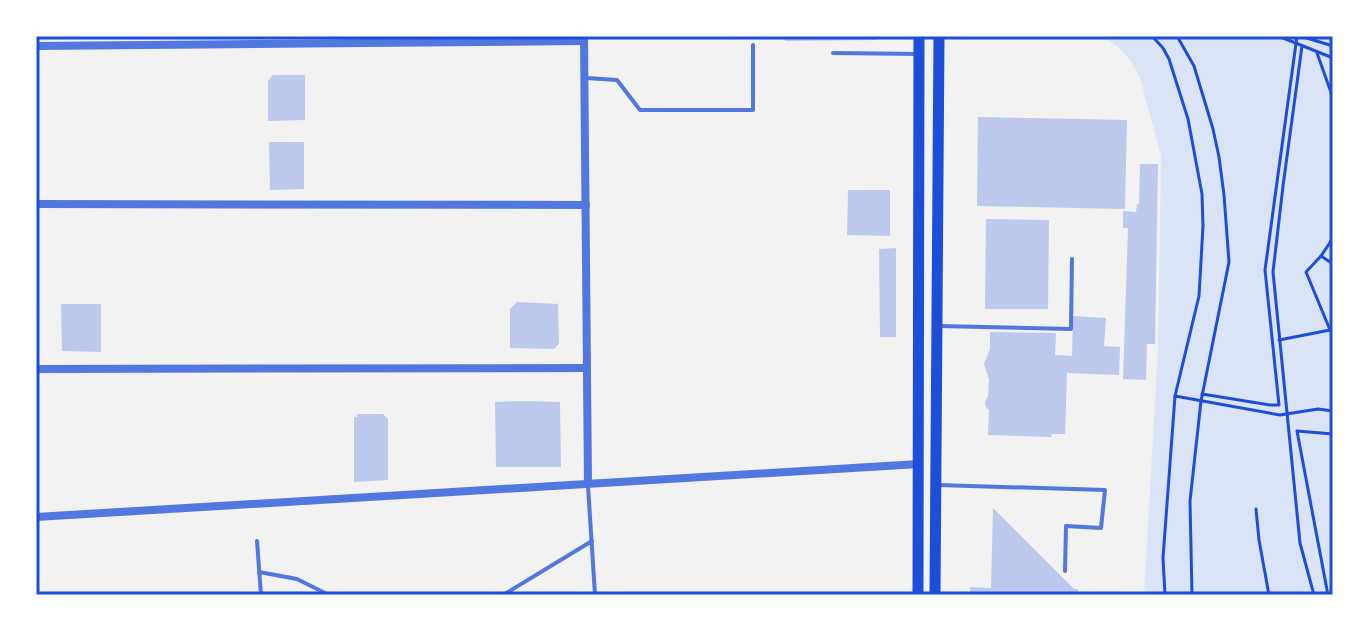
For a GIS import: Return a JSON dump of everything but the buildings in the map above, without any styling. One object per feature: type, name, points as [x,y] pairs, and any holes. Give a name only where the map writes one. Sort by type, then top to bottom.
[{"type":"main road","points":[[918,595],[919,36]]},
{"type":"main road","points":[[935,595],[939,36]]},
{"type":"main road","points":[[919,464],[936,464]]},
{"type":"street","points":[[36,46],[584,39],[588,484]]},
{"type":"street","points":[[36,204],[586,205]]},
{"type":"street","points":[[36,369],[587,368]]},
{"type":"street","points":[[36,517],[919,464]]},
{"type":"lane","points":[[584,78],[617,80],[640,110],[753,110],[753,45]]},
{"type":"lane","points":[[833,53],[919,54]]},
{"type":"lane","points":[[937,326],[1071,329],[1072,259]]},
{"type":"lane","points":[[588,484],[595,595]]},
{"type":"lane","points":[[936,485],[1105,490],[1101,528],[1066,526],[1065,571]]},
{"type":"lane","points":[[257,541],[261,595]]},
{"type":"lane","points":[[503,595],[592,541]]},
{"type":"lane","points":[[259,572],[297,579],[329,595]]},
{"type":"path","points":[[1152,36],[1169,59],[1188,119],[1202,194],[1203,226],[1199,296],[1175,396],[1163,558],[1165,595]]},
{"type":"path","points":[[1177,36],[1194,66],[1213,129],[1219,157],[1229,262],[1201,401],[1190,501],[1192,595]]},
{"type":"path","points":[[1278,36],[1333,58]]},
{"type":"path","points":[[1202,394],[1279,405],[1265,270],[1296,43],[1298,36],[1333,46]]},
{"type":"path","points":[[1302,46],[1273,272],[1300,543],[1314,595]]},
{"type":"path","points":[[1316,51],[1333,98]]},
{"type":"path","points":[[1333,238],[1306,272],[1333,337]]},
{"type":"path","points":[[1321,256],[1333,264]]},
{"type":"path","points":[[1279,340],[1332,329]]},
{"type":"path","points":[[1175,396],[1280,415],[1318,409],[1333,411]]},
{"type":"path","points":[[1328,595],[1297,431],[1333,434]]},
{"type":"path","points":[[1256,509],[1269,595]]},
{"type":"shaded area","points":[[1103,36],[1333,36],[1333,595],[1144,595],[1158,348],[1161,156],[1140,78],[1130,60]]}]
